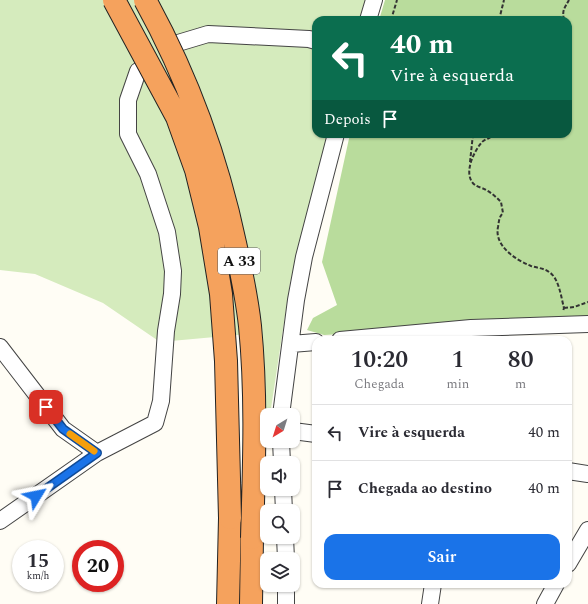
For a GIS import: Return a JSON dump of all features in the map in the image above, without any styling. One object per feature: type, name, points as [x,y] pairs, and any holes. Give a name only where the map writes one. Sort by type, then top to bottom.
[{"type":"highway","name":"A 33","points":[[114,0],[177,118],[196,170],[210,227],[221,294],[226,361],[230,518],[228,604]]},
{"type":"highway","name":"A 33","points":[[145,0],[162,30],[196,109],[216,165],[230,218],[241,269],[250,326],[253,388],[254,442],[251,604]]},
{"type":"street","points":[[369,16],[374,0]]},
{"type":"street","points":[[178,43],[208,34],[312,40]]},
{"type":"street","points":[[0,521],[97,453],[155,423],[160,401],[166,332],[174,271],[167,232],[148,174],[128,134],[128,100],[138,71]]},
{"type":"street","points":[[282,408],[296,300],[304,257],[335,138]]},
{"type":"street","points":[[427,336],[471,334],[555,325],[588,324]]},
{"type":"street","points":[[291,344],[312,342]]},
{"type":"street","points":[[0,347],[63,429],[97,453]]},
{"type":"street","points":[[300,432],[312,433]]},
{"type":"street","points":[[572,472],[588,474]]},
{"type":"street","points":[[572,557],[588,530]]},
{"type":"street","points":[[430,604],[432,588]]},
{"type":"street","points":[[545,604],[554,588]]},
{"type":"street","points":[[286,592],[286,604]]},
{"type":"path","points":[[392,16],[397,0]]},
{"type":"path","points":[[500,16],[504,0]]},
{"type":"path","points":[[563,16],[563,9],[569,0]]},
{"type":"path","points":[[473,138],[469,172],[470,179],[475,185],[488,191],[501,202],[503,213],[500,216],[497,230],[501,245],[507,252],[530,266],[549,271],[555,279],[564,308],[555,325]]},
{"type":"path","points":[[469,172],[472,160],[482,143],[490,138]]},
{"type":"path","points":[[564,308],[574,307],[588,302]]},
{"type":"green space","points":[[0,0],[370,0],[364,16],[312,16],[312,138],[330,138],[290,283],[271,408],[265,408],[260,333],[160,342],[103,303],[35,274],[0,270]]},
{"type":"green space","points":[[385,0],[588,0],[588,320],[324,335],[307,330],[313,318],[337,305],[322,262],[349,138],[572,138],[572,16],[380,16]]},
{"type":"slow traffic","points":[[70,434],[94,451]]},
{"type":"route","points":[[36,496],[97,453],[63,429],[46,407]]}]
